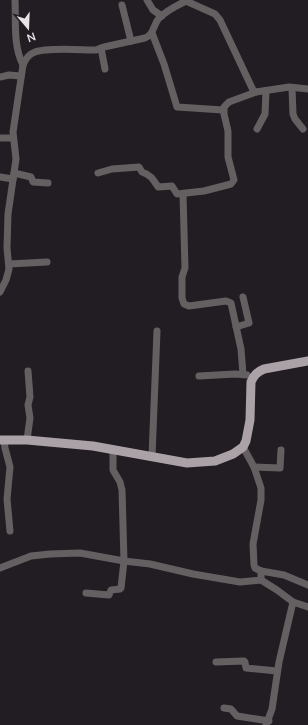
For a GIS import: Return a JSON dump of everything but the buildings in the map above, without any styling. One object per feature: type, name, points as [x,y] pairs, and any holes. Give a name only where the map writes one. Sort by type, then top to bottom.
[{"type":"main road","points":[[2,440],[27,440],[113,449],[187,463],[205,462],[225,457],[243,447],[246,441],[248,432],[250,390],[253,377],[264,369],[308,361]]},
{"type":"street","points":[[15,0],[17,49],[23,65]]},
{"type":"street","points":[[147,0],[153,10],[162,16]]},
{"type":"street","points":[[0,292],[2,283],[7,276],[9,264],[7,248],[8,214],[16,155],[13,138],[23,65],[25,60],[34,52],[43,50],[96,50],[149,37],[155,24],[162,16],[186,0],[215,14],[220,20],[253,90],[256,92]]},
{"type":"street","points":[[122,5],[131,41]]},
{"type":"street","points":[[152,33],[164,64],[177,107],[224,110]]},
{"type":"street","points":[[101,48],[105,69]]},
{"type":"street","points":[[0,78],[9,74],[22,76]]},
{"type":"street","points":[[98,173],[112,169],[140,167],[142,172],[149,174],[152,177],[158,187],[172,186],[176,193],[183,194],[204,191],[233,183],[234,180],[228,157],[228,131],[224,107],[228,102],[256,92],[279,88],[308,89]]},
{"type":"street","points":[[292,88],[293,114],[303,129]]},
{"type":"street","points":[[257,129],[265,114],[266,91]]},
{"type":"street","points":[[0,138],[13,138]]},
{"type":"street","points":[[0,177],[28,175],[31,176],[33,182],[48,183]]},
{"type":"street","points":[[183,194],[185,268],[182,277],[183,302],[190,306],[231,303],[243,361],[243,374]]},
{"type":"street","points":[[0,214],[8,214]]},
{"type":"street","points":[[9,264],[47,262]]},
{"type":"street","points":[[236,327],[249,324],[250,320],[243,297]]},
{"type":"street","points":[[152,456],[157,331]]},
{"type":"street","points":[[27,440],[30,418],[28,405],[30,397],[28,371]]},
{"type":"street","points":[[199,376],[243,374],[253,377]]},
{"type":"street","points":[[2,440],[10,467],[7,499],[10,531]]},
{"type":"street","points":[[243,447],[254,467],[260,483],[261,494],[253,544],[255,568],[261,571],[284,576],[308,585]]},
{"type":"street","points":[[86,594],[109,595],[111,590],[121,589],[124,561],[121,485],[113,470],[113,449]]},
{"type":"street","points":[[254,467],[280,468],[281,450]]},
{"type":"street","points":[[0,568],[25,558],[62,553],[80,553],[150,564],[193,574],[240,582],[261,580],[293,602],[308,607]]},
{"type":"street","points":[[261,571],[261,580]]},
{"type":"street","points":[[224,708],[231,709],[237,716],[268,723],[274,696],[277,671],[293,602]]},
{"type":"street","points":[[216,662],[244,661],[246,668],[277,671]]}]
